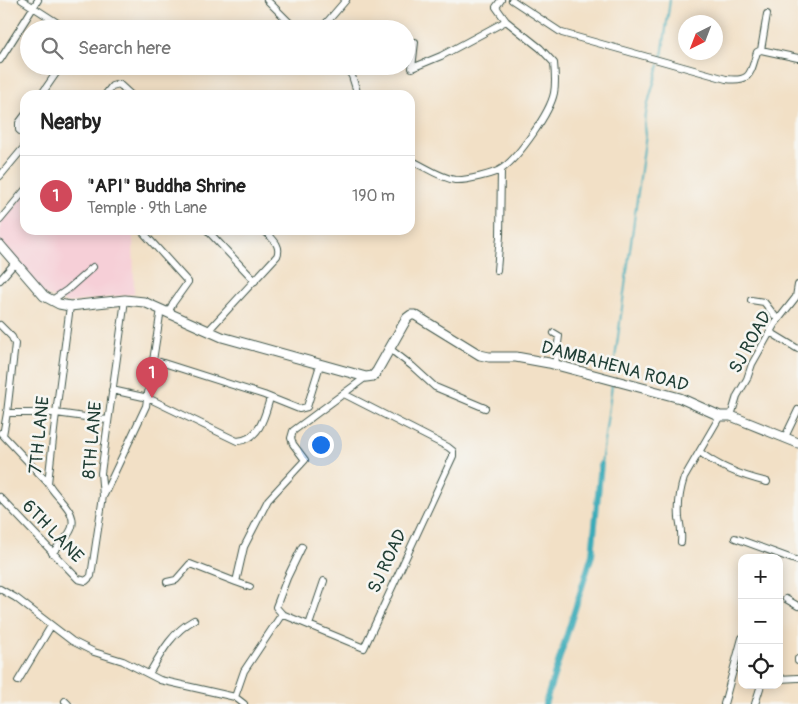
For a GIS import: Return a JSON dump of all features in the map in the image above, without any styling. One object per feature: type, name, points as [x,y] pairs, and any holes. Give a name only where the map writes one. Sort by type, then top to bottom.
[{"type":"street","points":[[22,0],[53,20]]},
{"type":"street","points":[[25,20],[38,0]]},
{"type":"street","points":[[267,0],[287,20]]},
{"type":"street","points":[[329,20],[346,0]]},
{"type":"street","points":[[415,162],[447,178],[456,180],[475,178],[501,170],[524,145],[550,106],[554,93],[554,63],[540,48],[506,21],[496,7],[501,0]]},
{"type":"street","points":[[512,0],[562,33],[726,79],[738,80],[746,78],[750,74],[757,52],[761,50],[767,14]]},
{"type":"street","points":[[415,67],[441,56],[506,21]]},
{"type":"street","points":[[0,60],[20,28]]},
{"type":"street","points":[[761,50],[798,58]]},
{"type":"street","points":[[44,90],[55,75]]},
{"type":"street","points":[[351,75],[356,90]]},
{"type":"street","points":[[109,90],[112,86],[119,84],[126,90]]},
{"type":"street","points":[[0,176],[20,152]]},
{"type":"street","points":[[497,270],[500,236],[501,170]]},
{"type":"street","points":[[0,220],[20,196]]},
{"type":"street","points":[[103,496],[148,398],[165,311],[188,282],[146,235]]},
{"type":"street","points":[[212,235],[255,280]]},
{"type":"street","points":[[208,331],[277,256],[280,251],[278,245],[269,235]]},
{"type":"street","points":[[0,245],[44,296],[59,304],[70,306],[125,300],[144,302],[222,337],[366,376],[373,376],[377,372],[390,350],[435,387],[484,408]]},
{"type":"street","points":[[0,280],[16,263]]},
{"type":"street","points":[[52,300],[67,290],[93,267]]},
{"type":"street","name":"SJ ROAD","points":[[731,416],[736,396],[747,380],[752,364],[778,320],[797,297],[798,285]]},
{"type":"street","name":"8TH LANE","points":[[86,581],[90,576],[103,496],[101,473],[125,300]]},
{"type":"street","points":[[751,300],[764,302],[778,320]]},
{"type":"street","name":"7TH LANE","points":[[52,553],[71,530],[74,523],[66,506],[48,483],[70,306]]},
{"type":"street","name":"DAMBAHENA ROAD","points":[[390,350],[407,318],[415,315],[480,355],[516,357],[555,365],[680,398],[720,416],[731,416],[798,443]]},
{"type":"street","points":[[0,325],[12,337],[15,344],[7,413],[1,434],[48,483]]},
{"type":"street","points":[[770,332],[798,349]]},
{"type":"street","points":[[554,333],[560,336],[555,365]]},
{"type":"street","points":[[154,360],[299,409],[307,407],[320,364]]},
{"type":"street","points":[[236,582],[244,547],[268,500],[306,460],[293,444],[291,438],[294,431],[366,376]]},
{"type":"street","points":[[112,390],[148,398],[237,441],[244,441],[256,432],[263,421],[270,398]]},
{"type":"street","name":"SJ ROAD","points":[[282,614],[364,648],[453,456],[453,452],[448,447],[344,394]]},
{"type":"street","points":[[785,437],[798,410]]},
{"type":"street","points":[[7,413],[56,413],[107,420]]},
{"type":"street","points":[[680,542],[682,530],[679,517],[680,488],[720,416]]},
{"type":"street","points":[[700,452],[707,458],[740,475],[766,482]]},
{"type":"street","name":"6TH LANE","points":[[0,497],[78,579],[86,581]]},
{"type":"street","points":[[735,538],[798,561]]},
{"type":"street","points":[[236,698],[244,670],[282,614],[276,607],[302,547]]},
{"type":"street","points":[[167,582],[176,580],[190,564],[250,587]]},
{"type":"street","points":[[309,625],[324,581]]},
{"type":"street","points":[[0,589],[16,598],[72,642],[94,652],[123,661],[160,680],[236,698],[244,704]]},
{"type":"street","points":[[786,599],[798,606]]},
{"type":"street","points":[[149,674],[172,636],[182,626],[194,620]]},
{"type":"street","points":[[18,681],[51,626]]},
{"type":"street","points":[[724,704],[740,644]]},
{"type":"street","points":[[783,679],[798,678]]},
{"type":"street","points":[[755,704],[760,689]]},
{"type":"shaded area","points":[[20,200],[20,235],[133,235],[134,294],[68,303],[44,294],[0,247],[0,223]]},
{"type":"waterway","points":[[662,57],[670,0]]},
{"type":"waterway","points":[[613,373],[646,134],[646,117],[659,65]]},
{"type":"waterway","points":[[601,464],[612,385]]},
{"type":"waterway","points":[[545,704],[592,555],[601,464]]},
{"type":"place","name":"\"API\" Buddha Shrine","points":[[152,398]]}]
